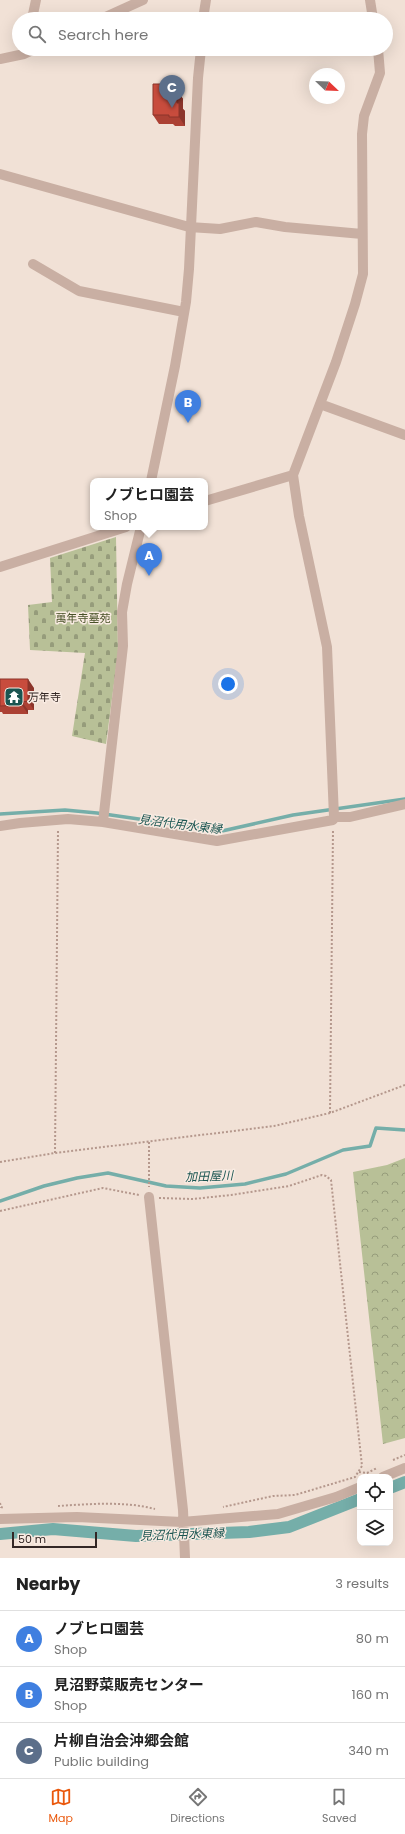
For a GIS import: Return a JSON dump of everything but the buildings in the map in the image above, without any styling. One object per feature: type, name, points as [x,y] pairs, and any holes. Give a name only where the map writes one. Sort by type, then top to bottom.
[{"type":"street","points":[[33,12],[36,0]]},
{"type":"street","points":[[116,12],[143,0]]},
{"type":"street","points":[[204,12],[206,0]]},
{"type":"street","points":[[370,0],[372,12]]},
{"type":"street","points":[[0,60],[12,56]]},
{"type":"street","points":[[152,478],[175,366],[189,269],[189,228],[200,56]]},
{"type":"street","points":[[379,56],[380,73],[364,116],[362,134],[363,274],[336,362],[293,475],[299,516],[328,647],[334,817],[350,816],[405,804]]},
{"type":"street","points":[[0,174],[189,228],[220,230],[256,222],[285,227],[362,234]]},
{"type":"street","points":[[33,264],[80,291],[184,312]]},
{"type":"street","points":[[320,404],[405,435]]},
{"type":"street","points":[[208,500],[293,475]]},
{"type":"street","points":[[0,567],[117,530]]},
{"type":"street","points":[[103,822],[123,646],[122,612],[127,584],[140,530]]},
{"type":"street","points":[[0,826],[68,819],[103,822],[217,841],[333,820]]},
{"type":"street","points":[[149,1193],[183,1510],[182,1525],[185,1558]]},
{"type":"street","points":[[390,1474],[405,1468]]},
{"type":"street","points":[[0,1519],[77,1517],[182,1525],[278,1514],[336,1497],[357,1488]]},
{"type":"path","points":[[55,1153],[58,820]]},
{"type":"path","points":[[330,1113],[333,820]]},
{"type":"path","points":[[0,1162],[55,1153],[274,1126],[330,1113],[405,1085]]},
{"type":"path","points":[[149,1142],[149,1193]]},
{"type":"path","points":[[0,1211],[103,1188],[193,1199],[289,1186],[322,1175],[331,1180],[362,1466],[355,1477],[302,1492],[273,1496],[220,1508]]},
{"type":"green space","name":"萬年寺墓苑","points":[[116,537],[118,653],[106,744],[72,736],[85,653],[30,650],[28,605],[52,602],[50,558]]},
{"type":"green space","points":[[405,1158],[405,1438],[383,1444],[353,1172],[387,1165]]},
{"type":"waterway","name":"見沼代用水東縁","points":[[0,814],[65,810],[97,813],[222,831],[293,815],[405,799]]},
{"type":"waterway","name":"加田屋川","points":[[0,1201],[44,1186],[77,1178],[108,1173],[166,1186],[200,1188],[245,1184],[286,1174],[343,1150],[370,1146],[376,1128],[405,1130]]},
{"type":"waterway","name":"見沼代用水東縁","points":[[393,1487],[405,1482]]},
{"type":"waterway","name":"見沼代用水東縁","points":[[0,1534],[53,1529],[136,1536],[249,1532],[289,1527],[357,1500]]},
{"type":"place","name":"片柳自治会沖郷会館","points":[[172,108]]},
{"type":"place","name":"見沼野菜販売センター","points":[[188,423]]},
{"type":"place","name":"ノブヒロ園芸","points":[[149,576]]},
{"type":"place","name":"万年寺","points":[[14,697]]}]
